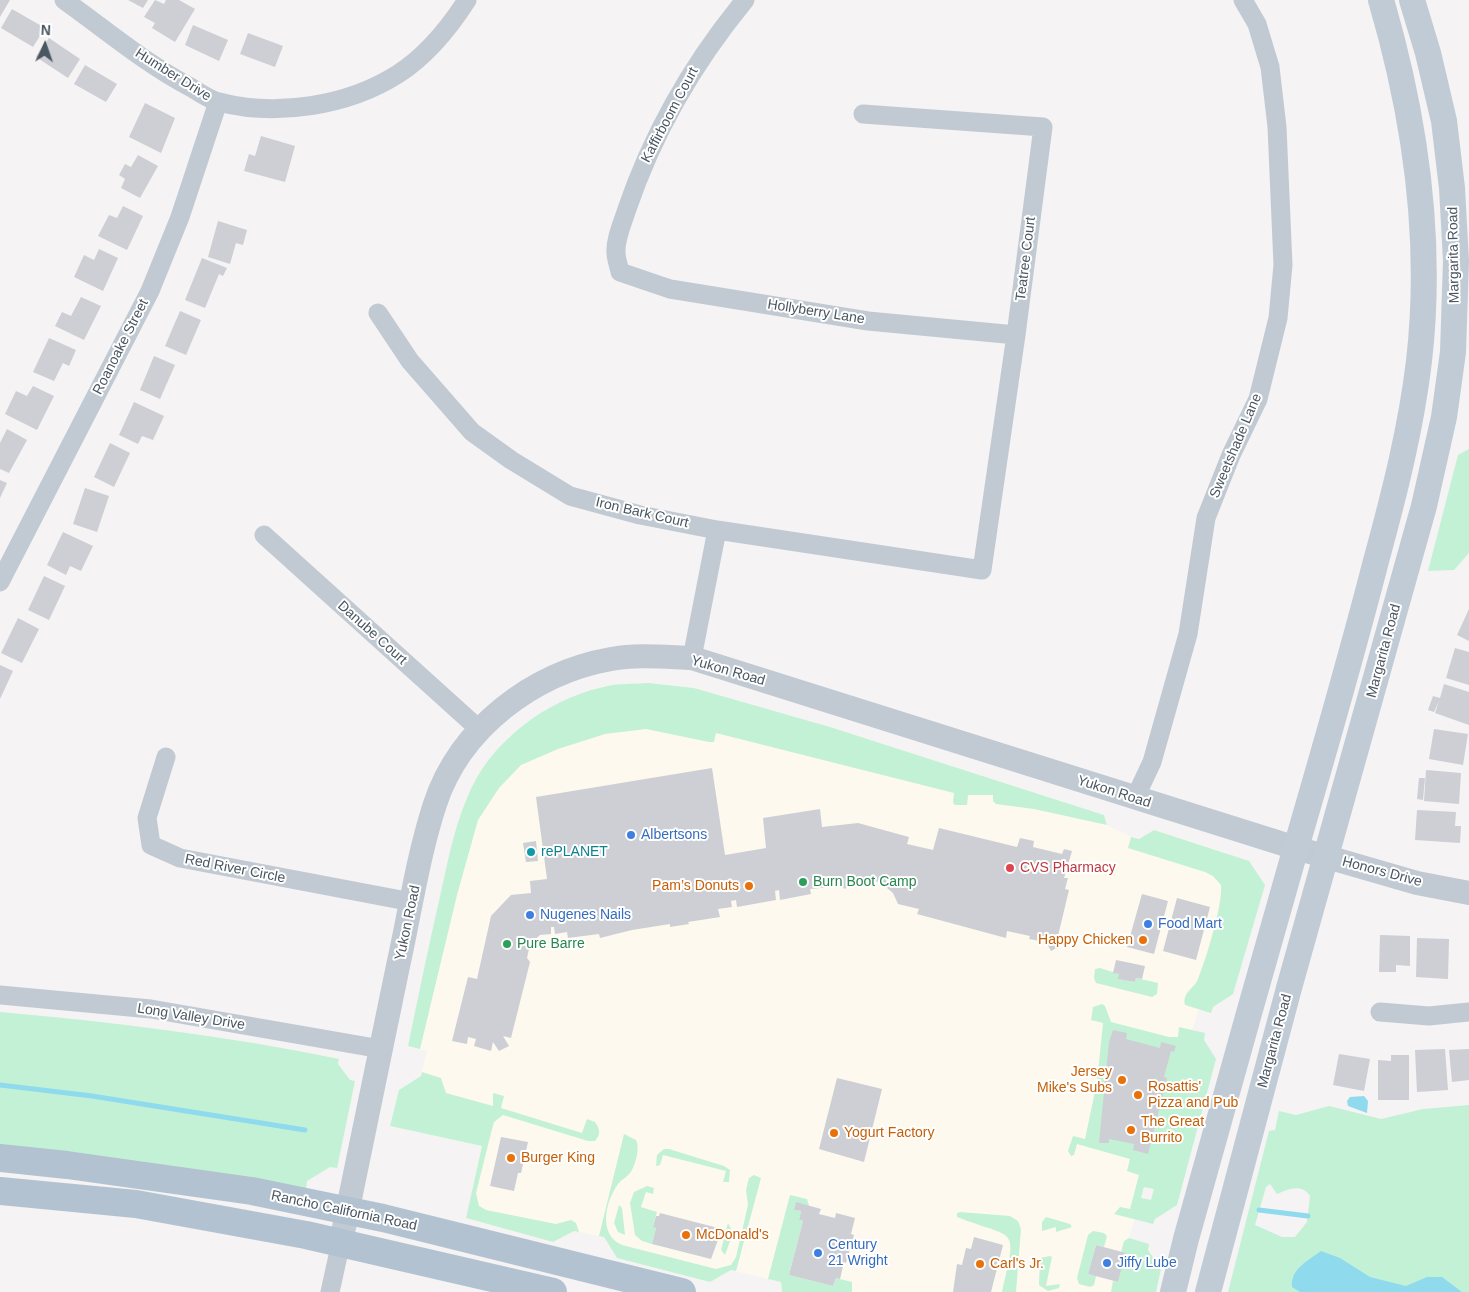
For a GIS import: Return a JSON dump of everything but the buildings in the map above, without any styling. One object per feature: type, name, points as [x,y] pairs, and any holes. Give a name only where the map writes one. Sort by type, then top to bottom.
[{"type":"main road","points":[[1173,1292],[1186,1239],[1360,625],[1411,418],[1419,358],[1423,285],[1419,192],[1412,134],[1381,0]]},
{"type":"main road","name":"Margarita Road","points":[[1208,1292],[1326,856],[1424,506],[1444,417],[1454,352],[1456,262],[1452,188],[1444,121],[1428,54],[1412,0]]},
{"type":"main road","name":"Rancho California Road","points":[[0,1158],[67,1164],[234,1188],[348,1210],[682,1292]]},
{"type":"main road","points":[[0,1191],[136,1204],[341,1242],[553,1292]]},
{"type":"street","name":"Humber Drive","points":[[64,0],[164,72],[218,102],[269,109],[310,106],[355,95],[398,74],[429,50],[463,2]]},
{"type":"street","name":"Kaffirboom Court","points":[[620,272],[616,252],[619,233],[649,150],[716,35],[745,0]]},
{"type":"street","name":"Sweetshade Lane","points":[[1135,798],[1152,762],[1188,634],[1206,518],[1231,455],[1258,400],[1278,318],[1283,265],[1277,127],[1270,67],[1257,24],[1243,0]]},
{"type":"street","name":"Roanoake Street","points":[[0,582],[150,291],[180,217],[218,102]]},
{"type":"street","name":"Teatree Court","points":[[863,114],[1044,126],[982,570]]},
{"type":"street","name":"Hollyberry Lane","points":[[620,272],[670,289],[868,321],[1016,335]]},
{"type":"street","name":"Iron Bark Court","points":[[378,313],[410,361],[472,432],[511,460],[570,496],[640,516],[717,530],[982,570]]},
{"type":"street","points":[[692,658],[717,530]]},
{"type":"street","name":"Danube Court","points":[[264,536],[480,730]]},
{"type":"street","name":"Yukon Road","points":[[341,1242],[412,902],[435,804],[461,753],[480,730],[516,698],[544,681],[577,667],[612,659],[644,656],[692,658],[1296,848]]},
{"type":"street","name":"Red River Circle","points":[[166,757],[147,818],[151,845],[180,858],[412,902]]},
{"type":"street","name":"Honors Drive","points":[[1296,848],[1417,883],[1469,893]]},
{"type":"street","name":"Long Valley Drive","points":[[0,995],[151,1008],[381,1049]]},
{"type":"street","points":[[1380,1012],[1429,1016],[1469,1012]]},
{"type":"street","points":[[330,1292],[341,1242]]},
{"type":"shaded area","points":[[649,683],[694,688],[830,727],[1053,798],[1104,815],[1107,825],[1131,837],[1139,839],[1154,830],[1229,854],[1234,864],[1199,1008],[1128,1241],[1128,1292],[782,1292],[781,1282],[731,1270],[710,1282],[617,1258],[604,1237],[574,1231],[553,1242],[466,1218],[482,1146],[390,1126],[399,1090],[421,1076],[427,1051],[408,1046],[453,842],[467,797],[487,762],[511,734],[545,711],[574,696],[605,686]]},
{"type":"green space","points":[[1469,449],[1469,553],[1454,570],[1428,571],[1458,455]]},
{"type":"green space","points":[[649,683],[694,688],[830,727],[1104,815],[1107,825],[1034,809],[996,804],[993,801],[993,795],[968,795],[967,805],[955,805],[953,803],[954,793],[716,733],[714,742],[646,729],[605,734],[558,749],[521,765],[499,788],[478,820],[457,895],[420,1049],[408,1046],[451,849],[462,810],[477,778],[505,742],[522,726],[541,713],[582,693],[620,684]]},
{"type":"green space","points":[[1154,830],[1249,861],[1265,885],[1233,994],[1213,1007],[1211,1013],[1185,1005],[1185,997],[1198,979],[1205,959],[1217,918],[1221,885],[1213,876],[1205,872],[1128,848],[1131,837],[1139,839]]},
{"type":"green space","points":[[1100,968],[1119,974],[1119,979],[1135,982],[1136,978],[1158,983],[1157,994],[1152,997],[1096,983],[1094,978],[1095,969]]},
{"type":"green space","points":[[1102,1004],[1105,1006],[1111,1022],[1169,1037],[1178,1037],[1179,1027],[1205,1033],[1204,1040],[1216,1059],[1177,1205],[1155,1219],[1153,1224],[1114,1214],[1120,1207],[1130,1209],[1139,1175],[1127,1171],[1130,1159],[1077,1144],[1074,1155],[1071,1156],[1068,1151],[1073,1136],[1085,1139],[1097,1082],[1103,1023],[1091,1020],[1093,1007]],"holes":[[[1144,1187],[1154,1189],[1151,1200],[1141,1198]]]},
{"type":"green space","points":[[0,1012],[170,1031],[255,1043],[339,1059],[338,1064],[350,1080],[355,1081],[337,1168],[330,1167],[307,1181],[306,1189],[0,1147]]},
{"type":"green space","points":[[422,1072],[441,1078],[446,1093],[493,1106],[493,1093],[504,1096],[501,1108],[582,1133],[587,1119],[595,1122],[599,1129],[599,1134],[595,1141],[588,1141],[503,1115],[494,1122],[476,1193],[479,1206],[486,1210],[556,1224],[571,1220],[576,1223],[579,1232],[574,1231],[553,1242],[466,1218],[482,1146],[390,1126],[399,1090],[421,1076]]},
{"type":"green space","points":[[1469,1105],[1469,1292],[1228,1292],[1269,1131],[1275,1130],[1279,1111],[1296,1115],[1329,1106],[1381,1119],[1423,1109]],"holes":[[[1270,1184],[1277,1194],[1299,1188],[1310,1196],[1307,1222],[1295,1237],[1282,1237],[1255,1225],[1266,1187]]]},
{"type":"green space","points":[[624,1134],[636,1140],[638,1147],[637,1155],[631,1172],[613,1191],[606,1218],[609,1234],[622,1245],[716,1269],[731,1265],[736,1257],[748,1205],[746,1190],[749,1178],[754,1175],[761,1178],[736,1271],[731,1270],[710,1282],[617,1258],[604,1237],[599,1236]]},
{"type":"green space","points":[[664,1149],[724,1166],[730,1170],[729,1182],[723,1182],[726,1171],[663,1155],[660,1165],[656,1166],[657,1155]]},
{"type":"green space","points":[[647,1186],[654,1188],[653,1194],[646,1192],[641,1207],[657,1212],[653,1226],[656,1228],[652,1244],[642,1241],[635,1235],[630,1203],[634,1192]]},
{"type":"green space","points":[[790,1195],[807,1199],[809,1206],[796,1203],[794,1210],[801,1211],[799,1220],[803,1221],[789,1275],[833,1286],[836,1278],[852,1282],[852,1292],[782,1292],[781,1282],[768,1279]]},
{"type":"green space","points":[[619,1205],[622,1208],[625,1235],[618,1232],[614,1223]]},
{"type":"green space","points":[[957,1213],[1010,1216],[1018,1221],[1021,1229],[1016,1292],[1002,1292],[1010,1255],[1008,1238],[1001,1233],[957,1217]]},
{"type":"green space","points":[[1046,1217],[1070,1224],[1072,1227],[1056,1232],[1056,1227],[1042,1231],[1042,1222]]},
{"type":"green space","points":[[728,1223],[733,1233],[725,1255],[721,1250]]},
{"type":"green space","points":[[1093,1231],[1104,1233],[1107,1236],[1104,1247],[1096,1245],[1088,1274],[1096,1276],[1094,1285],[1090,1287],[1079,1284],[1077,1278],[1088,1235]]},
{"type":"green space","points":[[1129,1238],[1149,1244],[1148,1250],[1161,1269],[1156,1292],[1111,1292],[1113,1281],[1118,1282],[1126,1253],[1121,1252],[1124,1241]]},
{"type":"green space","points":[[1052,1257],[1046,1286],[1060,1284],[1059,1288],[1048,1291],[1039,1285],[1040,1258]]},
{"type":"water","points":[[1364,1096],[1368,1101],[1367,1113],[1348,1106],[1347,1101],[1350,1097]]},
{"type":"water","points":[[1321,1251],[1340,1258],[1370,1277],[1406,1286],[1427,1277],[1442,1277],[1462,1292],[1300,1292],[1292,1287],[1292,1281],[1297,1270]]},
{"type":"waterway","points":[[0,1085],[92,1096],[305,1130]]},
{"type":"waterway","points":[[1259,1210],[1308,1216]]},
{"type":"place","name":"Albertsons","points":[[631,835]]},
{"type":"place","name":"rePLANET","points":[[531,852]]},
{"type":"place","name":"CVS Pharmacy","points":[[1010,868]]},
{"type":"place","name":"Burn Boot Camp","points":[[803,882]]},
{"type":"place","name":"Pam’s Donuts","points":[[749,886]]},
{"type":"place","name":"Nugenes Nails","points":[[530,915]]},
{"type":"place","name":"Food Mart","points":[[1148,924]]},
{"type":"place","name":"Happy Chicken","points":[[1143,940]]},
{"type":"place","name":"Pure Barre","points":[[507,944]]},
{"type":"place","name":"Jersey Mike's Subs","points":[[1122,1080]]},
{"type":"place","name":"Rosattis' Pizza and Pub","points":[[1138,1095]]},
{"type":"place","name":"The Great Burrito","points":[[1131,1130]]},
{"type":"place","name":"Yogurt Factory","points":[[834,1133]]},
{"type":"place","name":"Burger King","points":[[511,1158]]},
{"type":"place","name":"McDonald's","points":[[686,1235]]},
{"type":"place","name":"Century 21 Wright","points":[[818,1253]]},
{"type":"place","name":"Jiffy Lube","points":[[1107,1263]]},
{"type":"place","name":"Carl's Jr.","points":[[980,1264]]}]
